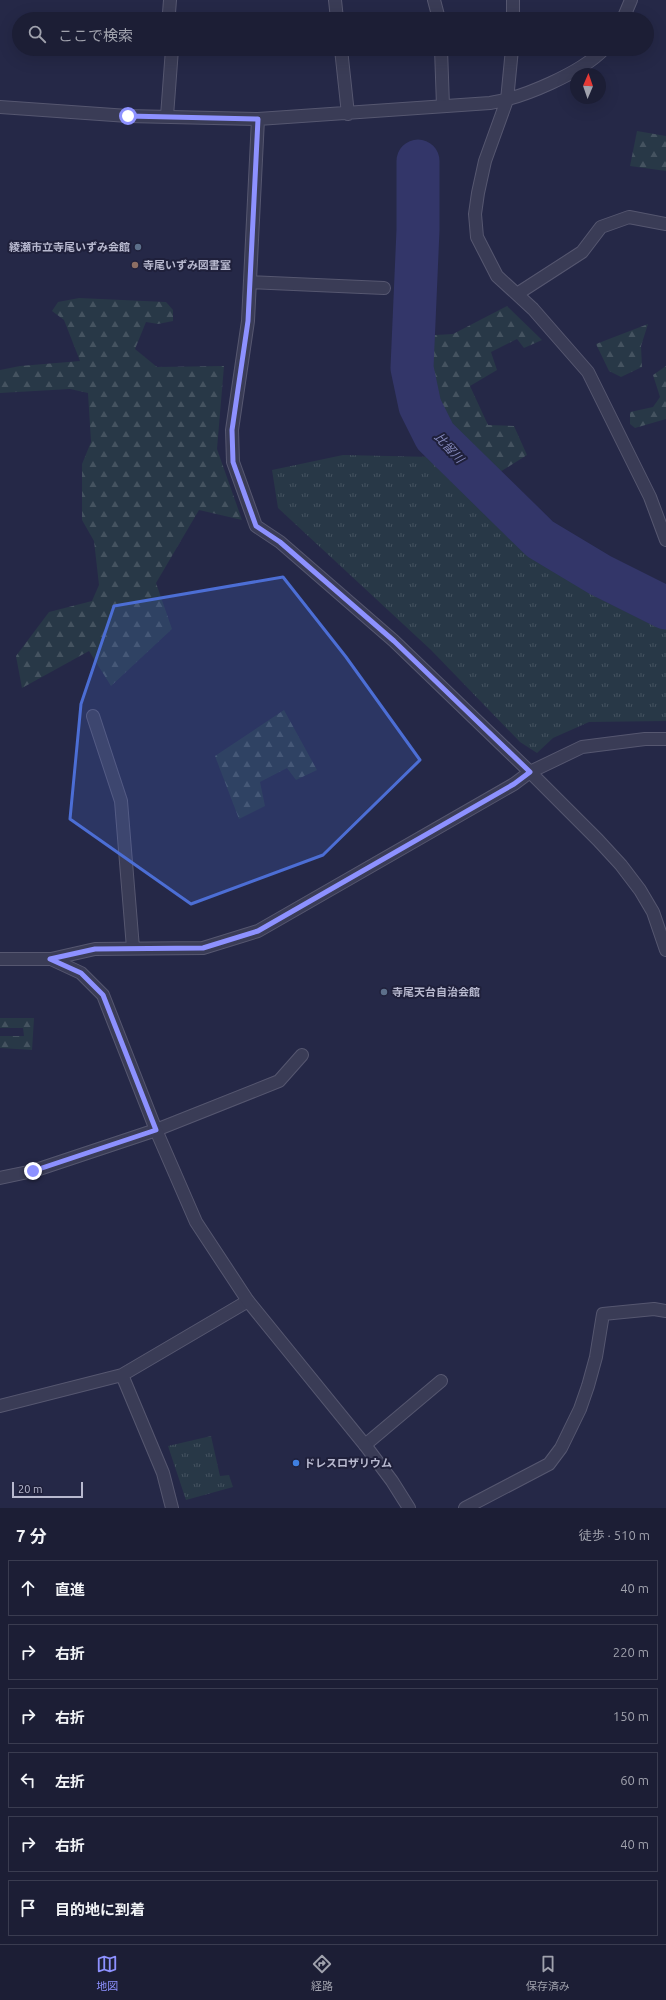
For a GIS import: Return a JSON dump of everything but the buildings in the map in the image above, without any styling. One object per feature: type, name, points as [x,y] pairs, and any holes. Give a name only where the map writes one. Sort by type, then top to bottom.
[{"type":"street","points":[[169,12],[170,0]]},
{"type":"street","points":[[335,0],[336,12]]},
{"type":"street","points":[[434,0],[437,12]]},
{"type":"street","points":[[513,0],[513,12]]},
{"type":"street","points":[[626,12],[631,0]]},
{"type":"street","points":[[167,116],[171,56]]},
{"type":"street","points":[[341,56],[348,114]]},
{"type":"street","points":[[441,56],[443,106]]},
{"type":"street","points":[[511,56],[507,100],[485,161],[475,214],[477,236],[497,276],[533,309],[588,372],[650,497],[665,533]]},
{"type":"street","points":[[0,107],[128,116],[258,119],[348,114],[443,106],[507,100],[554,81],[571,72],[594,56]]},
{"type":"street","points":[[258,119],[248,321],[232,430],[233,462],[256,526],[280,542],[394,641],[530,772],[621,865],[640,890],[653,912],[666,950]]},
{"type":"street","points":[[517,294],[582,252],[601,227],[629,217],[666,224]]},
{"type":"street","points":[[250,282],[384,288]]},
{"type":"street","points":[[93,716],[121,801],[133,948]]},
{"type":"street","points":[[0,959],[50,959],[95,949],[203,948],[258,931],[514,784],[530,772],[582,747],[645,739],[666,739]]},
{"type":"street","points":[[50,959],[81,973],[103,995],[156,1130],[196,1222],[248,1301],[365,1445],[392,1481],[409,1508]]},
{"type":"street","points":[[0,1178],[33,1171],[156,1130],[279,1081],[302,1055]]},
{"type":"street","points":[[0,1406],[122,1375],[248,1301]]},
{"type":"street","points":[[465,1508],[549,1464],[561,1448],[580,1410],[588,1386],[596,1358],[603,1314],[654,1309],[666,1311]]},
{"type":"street","points":[[122,1375],[164,1473],[172,1508]]},
{"type":"street","points":[[365,1445],[441,1380]]},
{"type":"highlighted area","points":[[283,577],[346,657],[420,760],[323,855],[191,904],[70,819],[81,704],[114,606]]},
{"type":"green space","points":[[637,131],[666,136],[666,171],[630,166]]},
{"type":"green space","points":[[79,298],[166,302],[173,310],[173,321],[158,324],[146,322],[135,349],[157,367],[224,366],[217,449],[242,520],[199,510],[156,583],[172,629],[111,686],[89,651],[22,688],[16,656],[49,612],[92,601],[99,585],[94,541],[82,520],[82,464],[91,442],[88,393],[70,389],[0,393],[0,370],[20,366],[80,361],[64,320],[52,311],[58,302]]},
{"type":"green space","points":[[507,306],[542,340],[524,348],[517,339],[491,352],[497,370],[470,386],[488,425],[514,426],[527,455],[495,475],[442,435],[425,405],[417,368],[418,336],[453,334]]},
{"type":"green space","points":[[648,324],[641,346],[642,367],[621,377],[609,371],[596,344]]},
{"type":"green space","points":[[666,366],[666,419],[635,428],[630,424],[630,412],[653,407],[660,397],[653,375]]},
{"type":"green space","points":[[343,455],[434,457],[480,487],[536,543],[666,617],[666,721],[589,722],[553,738],[537,753],[520,742],[431,650],[278,508],[272,470]]},
{"type":"green space","points":[[284,710],[317,770],[296,780],[287,768],[260,782],[265,806],[239,819],[215,756]]},
{"type":"green space","points":[[0,1018],[34,1018],[32,1050],[0,1048],[0,1036],[24,1036],[23,1028],[0,1028]]},
{"type":"green space","points":[[211,1436],[220,1476],[229,1475],[233,1487],[186,1500],[168,1446]]},
{"type":"waterway","name":"比留川","points":[[418,161],[418,230],[412,368],[420,406],[435,436],[540,539],[600,575],[666,608]]},
{"type":"place","name":"綾瀬市立寺尾いずみ会館","points":[[138,247]]},
{"type":"place","name":"寺尾いずみ図書室","points":[[135,265]]},
{"type":"place","name":"寺尾天台自治会館","points":[[384,992]]},
{"type":"place","name":"ドレスロザリウム","points":[[296,1463]]},
{"type":"route","points":[[33,1171],[156,1130],[103,995],[81,973],[50,959],[95,949],[203,948],[258,931],[514,784],[530,772],[394,641],[280,542],[256,526],[233,462],[232,430],[248,321],[258,119],[128,116]]}]
